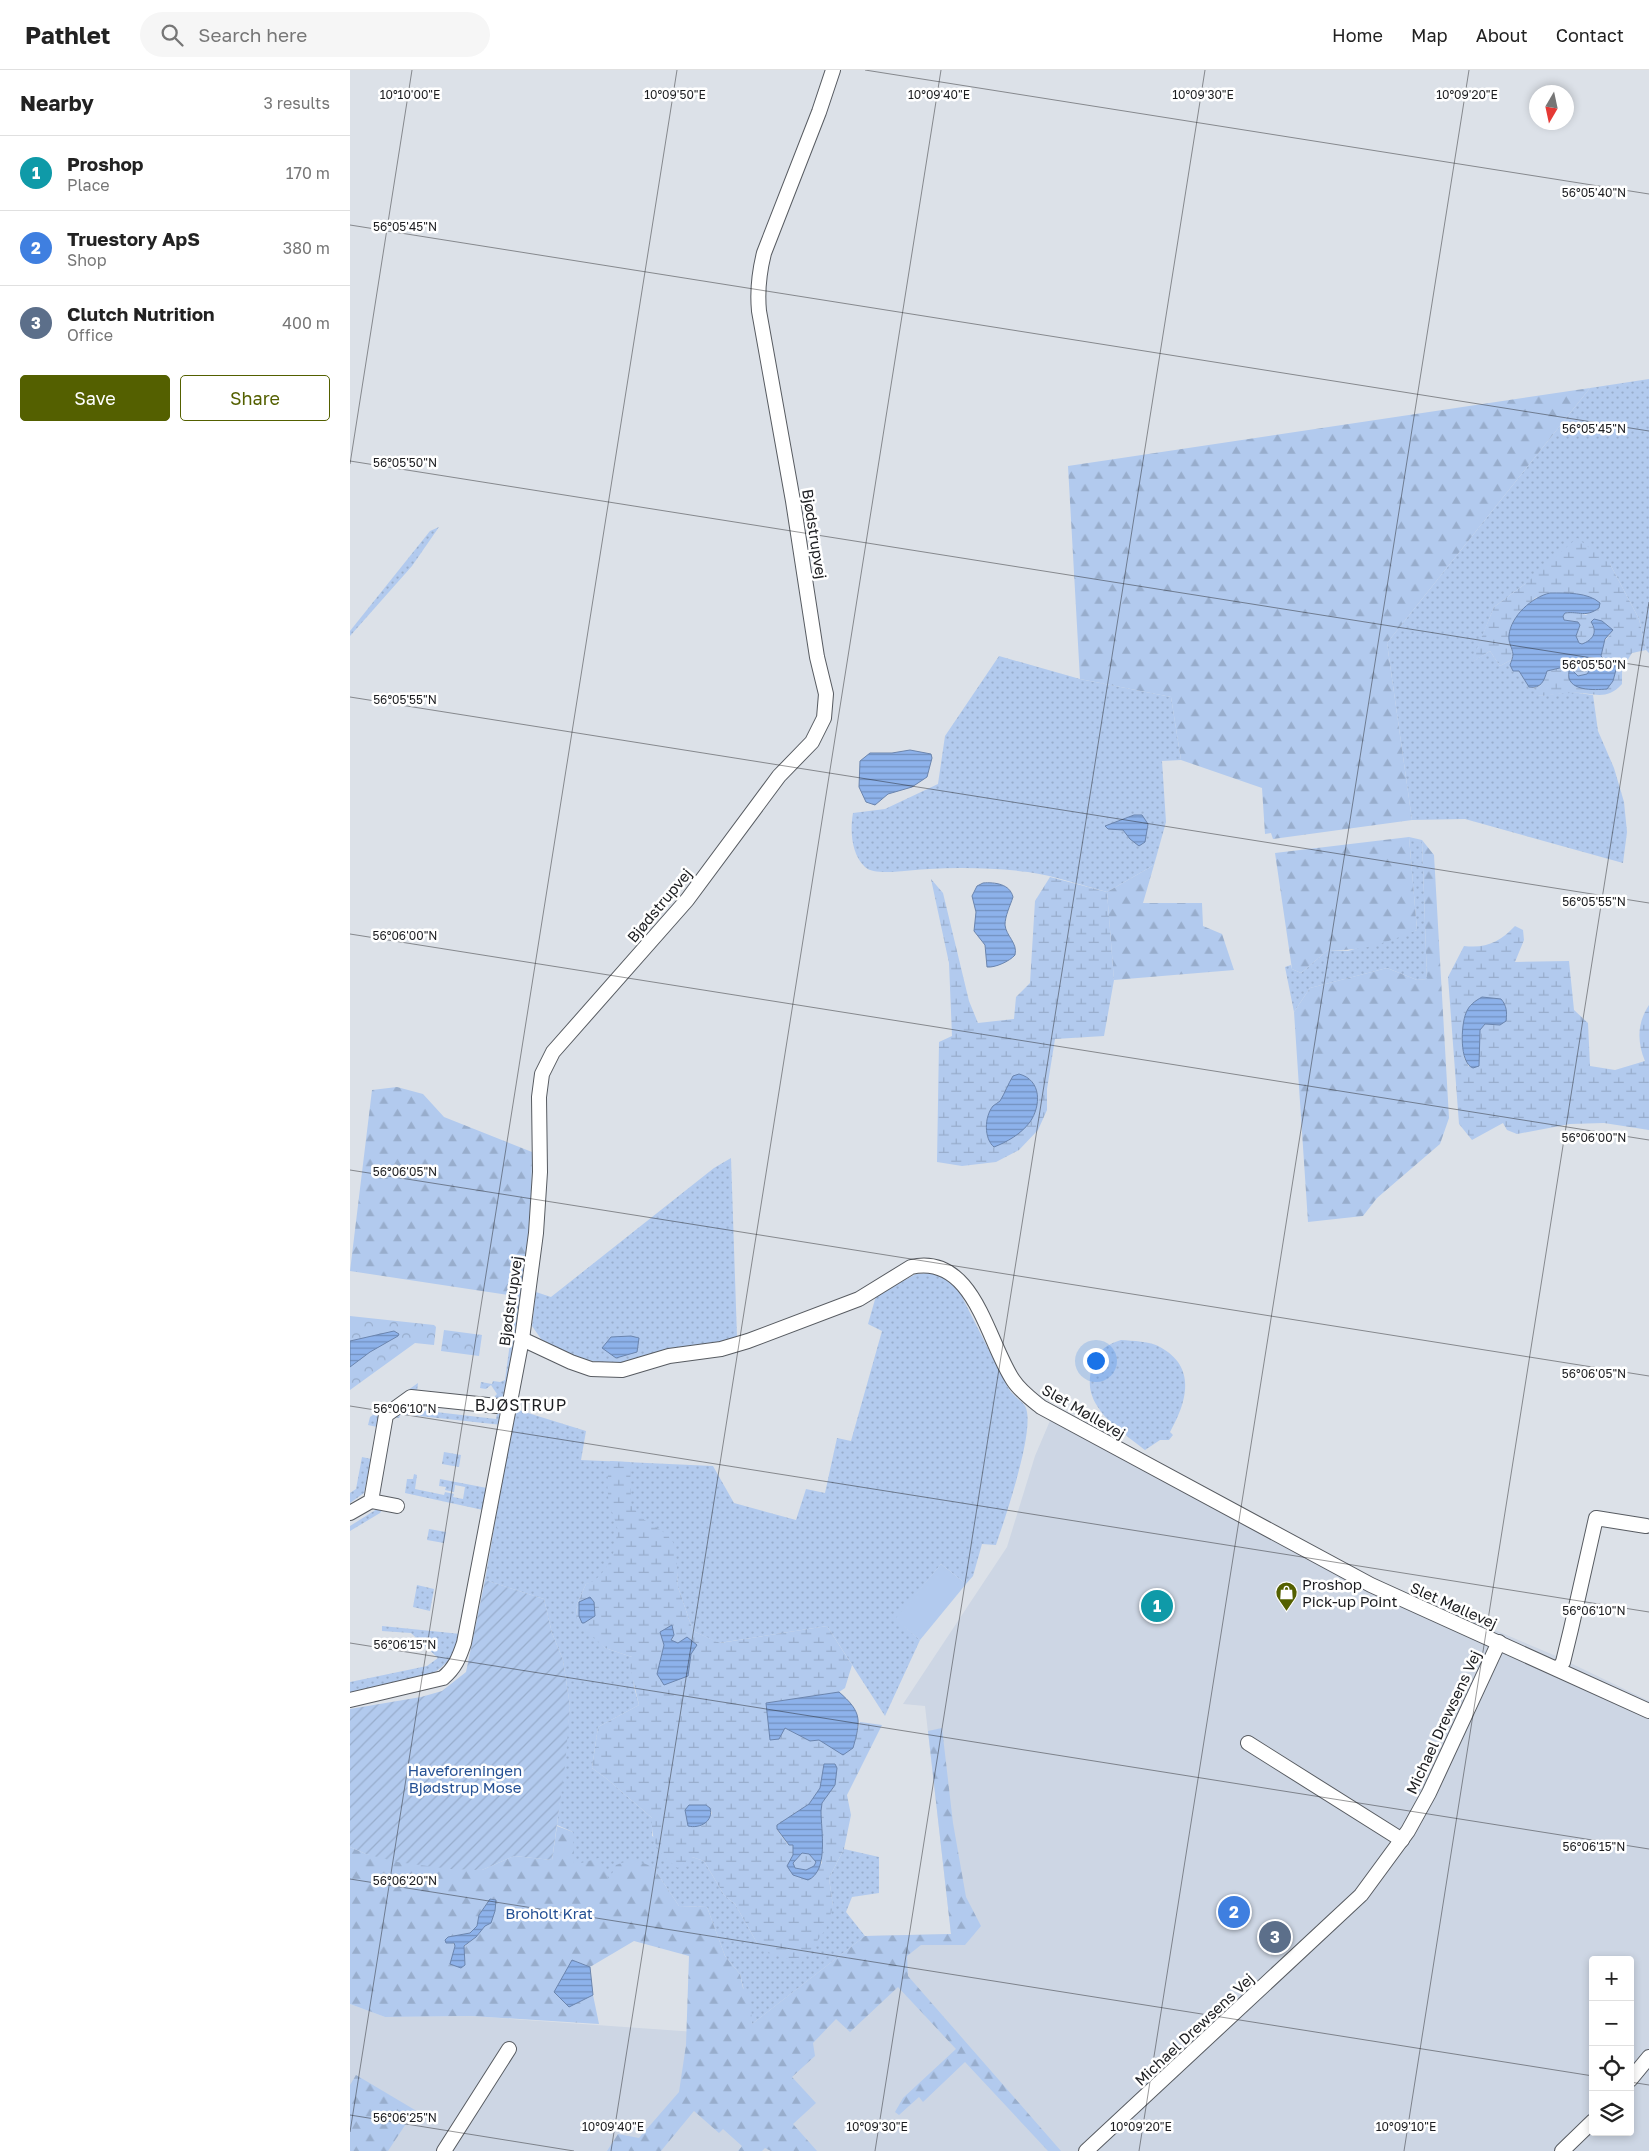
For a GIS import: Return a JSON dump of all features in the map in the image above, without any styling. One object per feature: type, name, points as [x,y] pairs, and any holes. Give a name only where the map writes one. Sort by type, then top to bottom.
[{"type":"street","name":"Bjødstrupvej","points":[[350,1700],[443,1678],[451,1672],[459,1659],[468,1624],[522,1339],[536,1224],[540,1172],[540,1086],[546,1063],[580,1020],[687,900],[779,776],[812,742],[824,718],[826,694],[817,657],[793,501],[757,293],[758,275],[764,254],[820,112],[833,70]]},
{"type":"street","name":"Slet Møllevej","points":[[522,1339],[571,1362],[591,1369],[622,1370],[669,1356],[734,1346],[859,1299],[911,1267],[920,1265],[937,1267],[956,1276],[964,1286],[976,1304],[1015,1383],[1041,1407],[1371,1585],[1649,1711]]},
{"type":"street","points":[[370,1501],[386,1415],[411,1397],[497,1406]]},
{"type":"street","points":[[350,1513],[370,1501],[397,1506]]},
{"type":"street","points":[[1558,1670],[1565,1654],[1596,1518],[1646,1526]]},
{"type":"street","name":"Michael Drewsens Vej","points":[[1086,2151],[1361,1895],[1402,1840],[1428,1793],[1498,1642]]},
{"type":"street","points":[[1248,1743],[1402,1840]]},
{"type":"street","points":[[444,2151],[508,2049]]},
{"type":"street","points":[[1634,2075],[1649,2057]]},
{"type":"street","points":[[1562,2151],[1589,2125]]},
{"type":"shaded area","points":[[1550,593],[1583,595],[1600,603],[1599,608],[1590,613],[1565,613],[1563,616],[1564,620],[1578,622],[1580,625],[1576,636],[1579,643],[1582,644],[1592,638],[1594,629],[1591,622],[1594,619],[1602,621],[1613,630],[1605,639],[1601,656],[1605,660],[1612,659],[1617,666],[1613,681],[1607,689],[1582,688],[1572,683],[1569,678],[1569,671],[1572,670],[1578,676],[1587,674],[1591,668],[1591,659],[1579,660],[1568,666],[1547,671],[1541,684],[1536,687],[1529,687],[1519,671],[1513,671],[1510,665],[1513,654],[1509,638],[1514,621],[1518,614],[1530,603]]},
{"type":"shaded area","points":[[910,750],[931,754],[932,758],[927,777],[912,787],[888,794],[875,805],[866,802],[859,787],[860,761],[870,753],[892,753]]},
{"type":"shaded area","points":[[1134,815],[1142,815],[1148,824],[1145,842],[1139,846],[1123,830],[1108,829],[1105,826]]},
{"type":"shaded area","points":[[983,883],[1001,885],[1009,889],[1013,897],[1005,925],[1015,947],[1015,955],[1002,964],[990,967],[987,967],[985,945],[974,931],[976,912],[972,896],[977,886]]},
{"type":"shaded area","points":[[1482,997],[1501,999],[1506,1009],[1506,1021],[1500,1025],[1485,1024],[1480,1030],[1479,1066],[1473,1068],[1468,1065],[1463,1052],[1463,1026],[1469,1008]]},
{"type":"shaded area","points":[[1019,1074],[1027,1077],[1035,1088],[1037,1101],[1034,1116],[1018,1134],[994,1147],[988,1139],[986,1128],[988,1116],[993,1106],[1000,1101],[1013,1076]]},
{"type":"shaded area","points":[[394,1331],[399,1334],[398,1336],[370,1352],[350,1367],[350,1341]]},
{"type":"shaded area","points":[[631,1336],[639,1338],[637,1352],[616,1358],[602,1348],[611,1337]]},
{"type":"shaded area","points":[[1055,1409],[1380,1585],[1464,1617],[1556,1656],[1649,1701],[1649,2151],[350,2151],[350,2004],[385,2017],[471,2016],[738,2035],[865,1936],[951,1934],[925,1706],[903,1704],[1007,1547],[1035,1456]]},
{"type":"shaded area","points":[[590,1597],[594,1602],[595,1616],[582,1623],[579,1616],[579,1602]]},
{"type":"shaded area","points":[[672,1625],[674,1635],[671,1640],[678,1643],[687,1637],[697,1645],[691,1654],[688,1676],[664,1685],[657,1674],[664,1645],[660,1632]]},
{"type":"shaded area","points":[[839,1692],[852,1705],[858,1717],[853,1748],[843,1755],[819,1740],[810,1741],[785,1728],[779,1739],[770,1740],[766,1703]]},
{"type":"shaded area","points":[[824,1764],[835,1764],[837,1768],[835,1785],[822,1803],[822,1849],[819,1868],[815,1875],[808,1880],[793,1875],[787,1866],[793,1855],[793,1845],[789,1845],[777,1829],[777,1825],[809,1804],[820,1788]],"holes":[[[802,1853],[809,1854],[816,1862],[814,1866],[806,1870],[795,1868],[793,1863]]]},
{"type":"shaded area","points":[[689,1805],[706,1805],[710,1808],[711,1813],[708,1820],[701,1825],[688,1826],[685,1810]]},
{"type":"shaded area","points":[[490,1899],[496,1900],[491,1923],[485,1926],[476,1937],[464,1946],[465,1965],[461,1968],[450,1964],[455,1946],[454,1943],[446,1943],[445,1940],[448,1937],[470,1933],[477,1926],[479,1915]]},
{"type":"shaded area","points":[[572,1960],[590,1967],[593,1995],[569,2007],[554,1992]]},
{"type":"green space","points":[[1649,379],[1649,653],[1646,650],[1639,619],[1610,564],[1525,584],[1494,607],[1472,662],[1490,651],[1500,666],[1511,660],[1510,665],[1519,671],[1529,687],[1534,688],[1538,696],[1571,692],[1593,695],[1598,731],[1614,768],[1624,802],[1627,832],[1623,863],[1465,819],[1412,820],[1387,643],[1590,388]]},
{"type":"green space","points":[[1590,388],[1387,643],[1412,820],[1273,839],[1271,833],[1265,834],[1262,788],[1181,760],[1171,697],[1080,679],[1068,466]]},
{"type":"green space","points":[[439,527],[412,566],[350,636],[350,631],[430,531]]},
{"type":"green space","points":[[1577,538],[1610,564],[1639,619],[1646,650],[1632,653],[1622,669],[1622,684],[1616,690],[1604,695],[1566,693],[1537,696],[1534,688],[1540,686],[1546,671],[1568,666],[1579,660],[1591,659],[1591,668],[1587,674],[1578,676],[1572,670],[1569,671],[1568,676],[1592,689],[1601,690],[1605,660],[1601,657],[1604,642],[1610,635],[1602,621],[1591,622],[1595,630],[1594,636],[1582,644],[1579,643],[1576,636],[1580,625],[1578,622],[1564,620],[1563,616],[1565,613],[1574,612],[1586,615],[1599,608],[1585,595],[1550,593],[1535,598],[1513,621],[1509,643],[1513,654],[1511,660],[1500,666],[1490,651],[1471,663],[1494,607],[1525,584]]},
{"type":"green space","points":[[999,656],[1080,679],[1171,697],[1181,760],[1162,761],[1166,822],[1154,865],[1107,892],[1058,878],[1028,872],[966,868],[877,872],[870,870],[860,862],[853,842],[853,813],[885,809],[938,784],[945,736]]},
{"type":"green space","points":[[1409,837],[1422,840],[1427,979],[1417,980],[1387,968],[1310,988],[1294,1012],[1285,967],[1291,965],[1292,969],[1301,973],[1328,950],[1348,951],[1417,930]]},
{"type":"green space","points":[[1409,837],[1417,930],[1374,946],[1328,950],[1301,973],[1292,969],[1275,853]]},
{"type":"green space","points":[[1422,840],[1434,855],[1449,1118],[1440,1144],[1377,1198],[1363,1216],[1308,1222],[1294,1012],[1310,988],[1387,968],[1417,980],[1427,979]]},
{"type":"green space","points":[[1154,865],[1143,903],[1202,903],[1203,926],[1222,934],[1234,970],[1114,980],[1107,892]]},
{"type":"green space","points":[[1050,877],[1107,892],[1114,980],[1104,1036],[1055,1039],[1047,1089],[1047,1110],[1038,1130],[1019,1150],[996,1162],[962,1166],[937,1162],[939,1042],[952,1036],[949,963],[931,879],[943,893],[969,1001],[978,1023],[1014,1019],[1016,997],[1030,983],[1035,901]]},
{"type":"green space","points":[[1515,926],[1523,930],[1524,940],[1515,962],[1569,961],[1574,1010],[1588,1023],[1590,1066],[1615,1070],[1645,1061],[1640,1040],[1640,1026],[1649,1005],[1649,1130],[1604,1123],[1570,1124],[1517,1134],[1507,1130],[1503,1123],[1472,1140],[1459,1124],[1448,977],[1464,946],[1486,945],[1499,940]],"holes":[[[1506,1005],[1499,1025],[1485,1024],[1480,1029],[1469,1067],[1464,1058],[1463,1039]]]},
{"type":"green space","points":[[397,1087],[423,1094],[444,1117],[532,1152],[531,1226],[521,1297],[350,1271],[372,1090]]},
{"type":"green space","points":[[731,1158],[737,1337],[721,1342],[670,1348],[645,1359],[624,1363],[604,1363],[572,1357],[541,1339],[532,1326],[536,1292],[551,1297],[714,1168]]},
{"type":"green space","points":[[930,1273],[947,1278],[958,1289],[1008,1388],[1025,1406],[1028,1417],[1027,1433],[1018,1474],[996,1545],[982,1544],[973,1576],[966,1584],[941,1564],[896,1619],[920,1640],[885,1716],[827,1626],[719,1643],[693,1631],[678,1587],[677,1572],[586,1584],[577,1604],[576,1616],[605,1648],[632,1657],[634,1687],[639,1705],[598,1727],[592,1768],[652,1818],[652,1836],[692,1857],[704,1861],[724,1895],[735,1904],[757,1943],[833,1906],[829,1878],[844,1849],[879,1857],[879,1893],[852,1897],[846,1912],[865,1936],[752,2024],[740,1974],[725,1956],[707,1907],[679,1906],[653,1867],[609,1881],[573,1865],[573,1832],[557,1825],[570,1706],[563,1660],[552,1633],[544,1599],[485,1580],[515,1409],[586,1431],[581,1460],[713,1466],[734,1503],[796,1520],[806,1489],[825,1493],[837,1438],[851,1441],[882,1331],[868,1324],[876,1296],[916,1274]]},
{"type":"green space","points":[[510,1295],[521,1297],[507,1404],[492,1399],[497,1394],[491,1385],[486,1389],[480,1388],[481,1382],[492,1384],[493,1381],[500,1382],[505,1380],[514,1313]]},
{"type":"green space","points":[[350,1316],[434,1325],[436,1327],[434,1345],[415,1343],[350,1390]]},
{"type":"green space","points":[[444,1330],[482,1335],[479,1356],[441,1351]]},
{"type":"green space","points":[[1121,1340],[1146,1342],[1160,1347],[1172,1355],[1180,1364],[1184,1375],[1184,1397],[1181,1409],[1170,1432],[1173,1435],[1169,1440],[1160,1440],[1145,1450],[1104,1415],[1092,1394],[1090,1382],[1096,1358],[1110,1344]]},
{"type":"green space","points":[[418,1383],[417,1391],[413,1390],[380,1414],[377,1427],[368,1425],[370,1417]]},
{"type":"green space","points":[[411,1401],[410,1409],[496,1419],[498,1407],[506,1408],[502,1425],[401,1414],[399,1418],[391,1417]]},
{"type":"green space","points":[[444,1452],[461,1455],[459,1467],[442,1464]]},
{"type":"green space","points":[[362,1457],[371,1459],[364,1493],[350,1503],[350,1493],[356,1489]]},
{"type":"green space","points":[[610,1461],[630,1462],[631,1505],[643,1519],[665,1533],[673,1542],[676,1554],[678,1587],[693,1631],[720,1643],[827,1626],[852,1665],[845,1688],[839,1692],[766,1703],[785,1728],[810,1741],[819,1740],[853,1748],[860,1722],[882,1725],[847,1795],[851,1815],[844,1849],[829,1878],[833,1906],[826,1929],[801,1963],[768,1953],[757,1943],[735,1904],[724,1895],[704,1861],[692,1857],[678,1868],[671,1863],[657,1847],[653,1834],[652,1818],[592,1768],[598,1727],[639,1705],[630,1667],[632,1657],[605,1648],[580,1626],[576,1616],[577,1604],[586,1584],[604,1571],[612,1557],[617,1542],[617,1528],[609,1502],[608,1491]],"holes":[[[670,1640],[678,1643],[657,1674],[664,1645]],[[824,1764],[835,1785],[822,1803],[822,1863],[807,1879],[787,1866],[793,1855],[793,1845],[788,1845],[777,1830],[777,1825],[809,1804],[820,1788]],[[706,1805],[712,1813],[709,1819],[688,1826],[685,1810]]]},
{"type":"green space","points":[[414,1474],[417,1475],[415,1489],[444,1495],[445,1492],[454,1494],[453,1497],[463,1499],[465,1487],[455,1485],[454,1492],[445,1490],[446,1487],[439,1486],[440,1479],[487,1488],[483,1510],[405,1493],[407,1479],[413,1479]]},
{"type":"green space","points":[[377,1509],[382,1510],[350,1531],[350,1526]]},
{"type":"green space","points":[[429,1529],[446,1532],[444,1543],[427,1540]]},
{"type":"green space","points":[[941,1564],[966,1584],[920,1640],[895,1619]]},
{"type":"green space","name":"Haveforeningen Bjødstrup Mose","points":[[485,1580],[544,1599],[552,1633],[563,1660],[570,1706],[565,1766],[552,1860],[514,1856],[482,1870],[450,1869],[397,1862],[366,1854],[350,1847],[350,1709],[421,1697],[442,1691],[466,1672]]},
{"type":"green space","points":[[417,1585],[434,1589],[430,1611],[413,1607]]},
{"type":"green space","points":[[382,1626],[460,1634],[450,1658],[429,1675],[350,1696],[350,1682],[427,1666],[438,1658],[411,1633],[382,1631]]},
{"type":"green space","name":"Broholt Krat","points":[[942,1728],[953,1823],[966,1897],[981,1926],[965,1945],[921,1945],[907,1956],[908,1976],[1061,2151],[1048,2151],[965,2062],[923,2102],[919,2097],[899,2115],[895,2112],[903,2098],[956,2049],[898,1987],[850,2032],[836,2019],[813,2043],[815,2056],[792,2077],[816,2103],[793,2124],[817,2151],[771,2151],[765,2148],[762,2151],[738,2151],[742,2146],[723,2129],[719,2133],[694,2111],[661,2151],[607,2151],[618,2134],[639,2138],[679,2092],[686,2045],[689,1956],[634,1941],[590,1967],[572,1960],[569,2006],[593,1995],[599,2024],[471,2016],[385,2017],[350,2004],[350,1847],[366,1854],[482,1870],[514,1856],[552,1860],[557,1826],[573,1832],[574,1865],[599,1858],[609,1880],[616,1865],[633,1859],[653,1867],[679,1906],[707,1907],[725,1956],[740,1974],[743,1988],[750,1994],[752,2024],[865,1936],[951,1934],[928,1731]],"holes":[[[489,1900],[485,1926],[464,1947],[465,1965],[448,1937],[470,1933],[477,1926],[479,1915]]]},
{"type":"green space","points":[[802,1853],[809,1854],[816,1862],[814,1866],[806,1870],[795,1868],[793,1863]]},
{"type":"green space","points":[[356,2075],[415,2110],[388,2151],[350,2151],[350,2085]]},
{"type":"place","name":"Proshop","points":[[1157,1606]]},
{"type":"place","name":"Proshop Pick-up Point","points":[[1286,1612]]},
{"type":"place","name":"Truestory ApS","points":[[1234,1912]]},
{"type":"place","name":"Clutch Nutrition","points":[[1275,1937]]},
{"type":"district","name":"BJØSTRUP","points":[[521,1405]]}]
